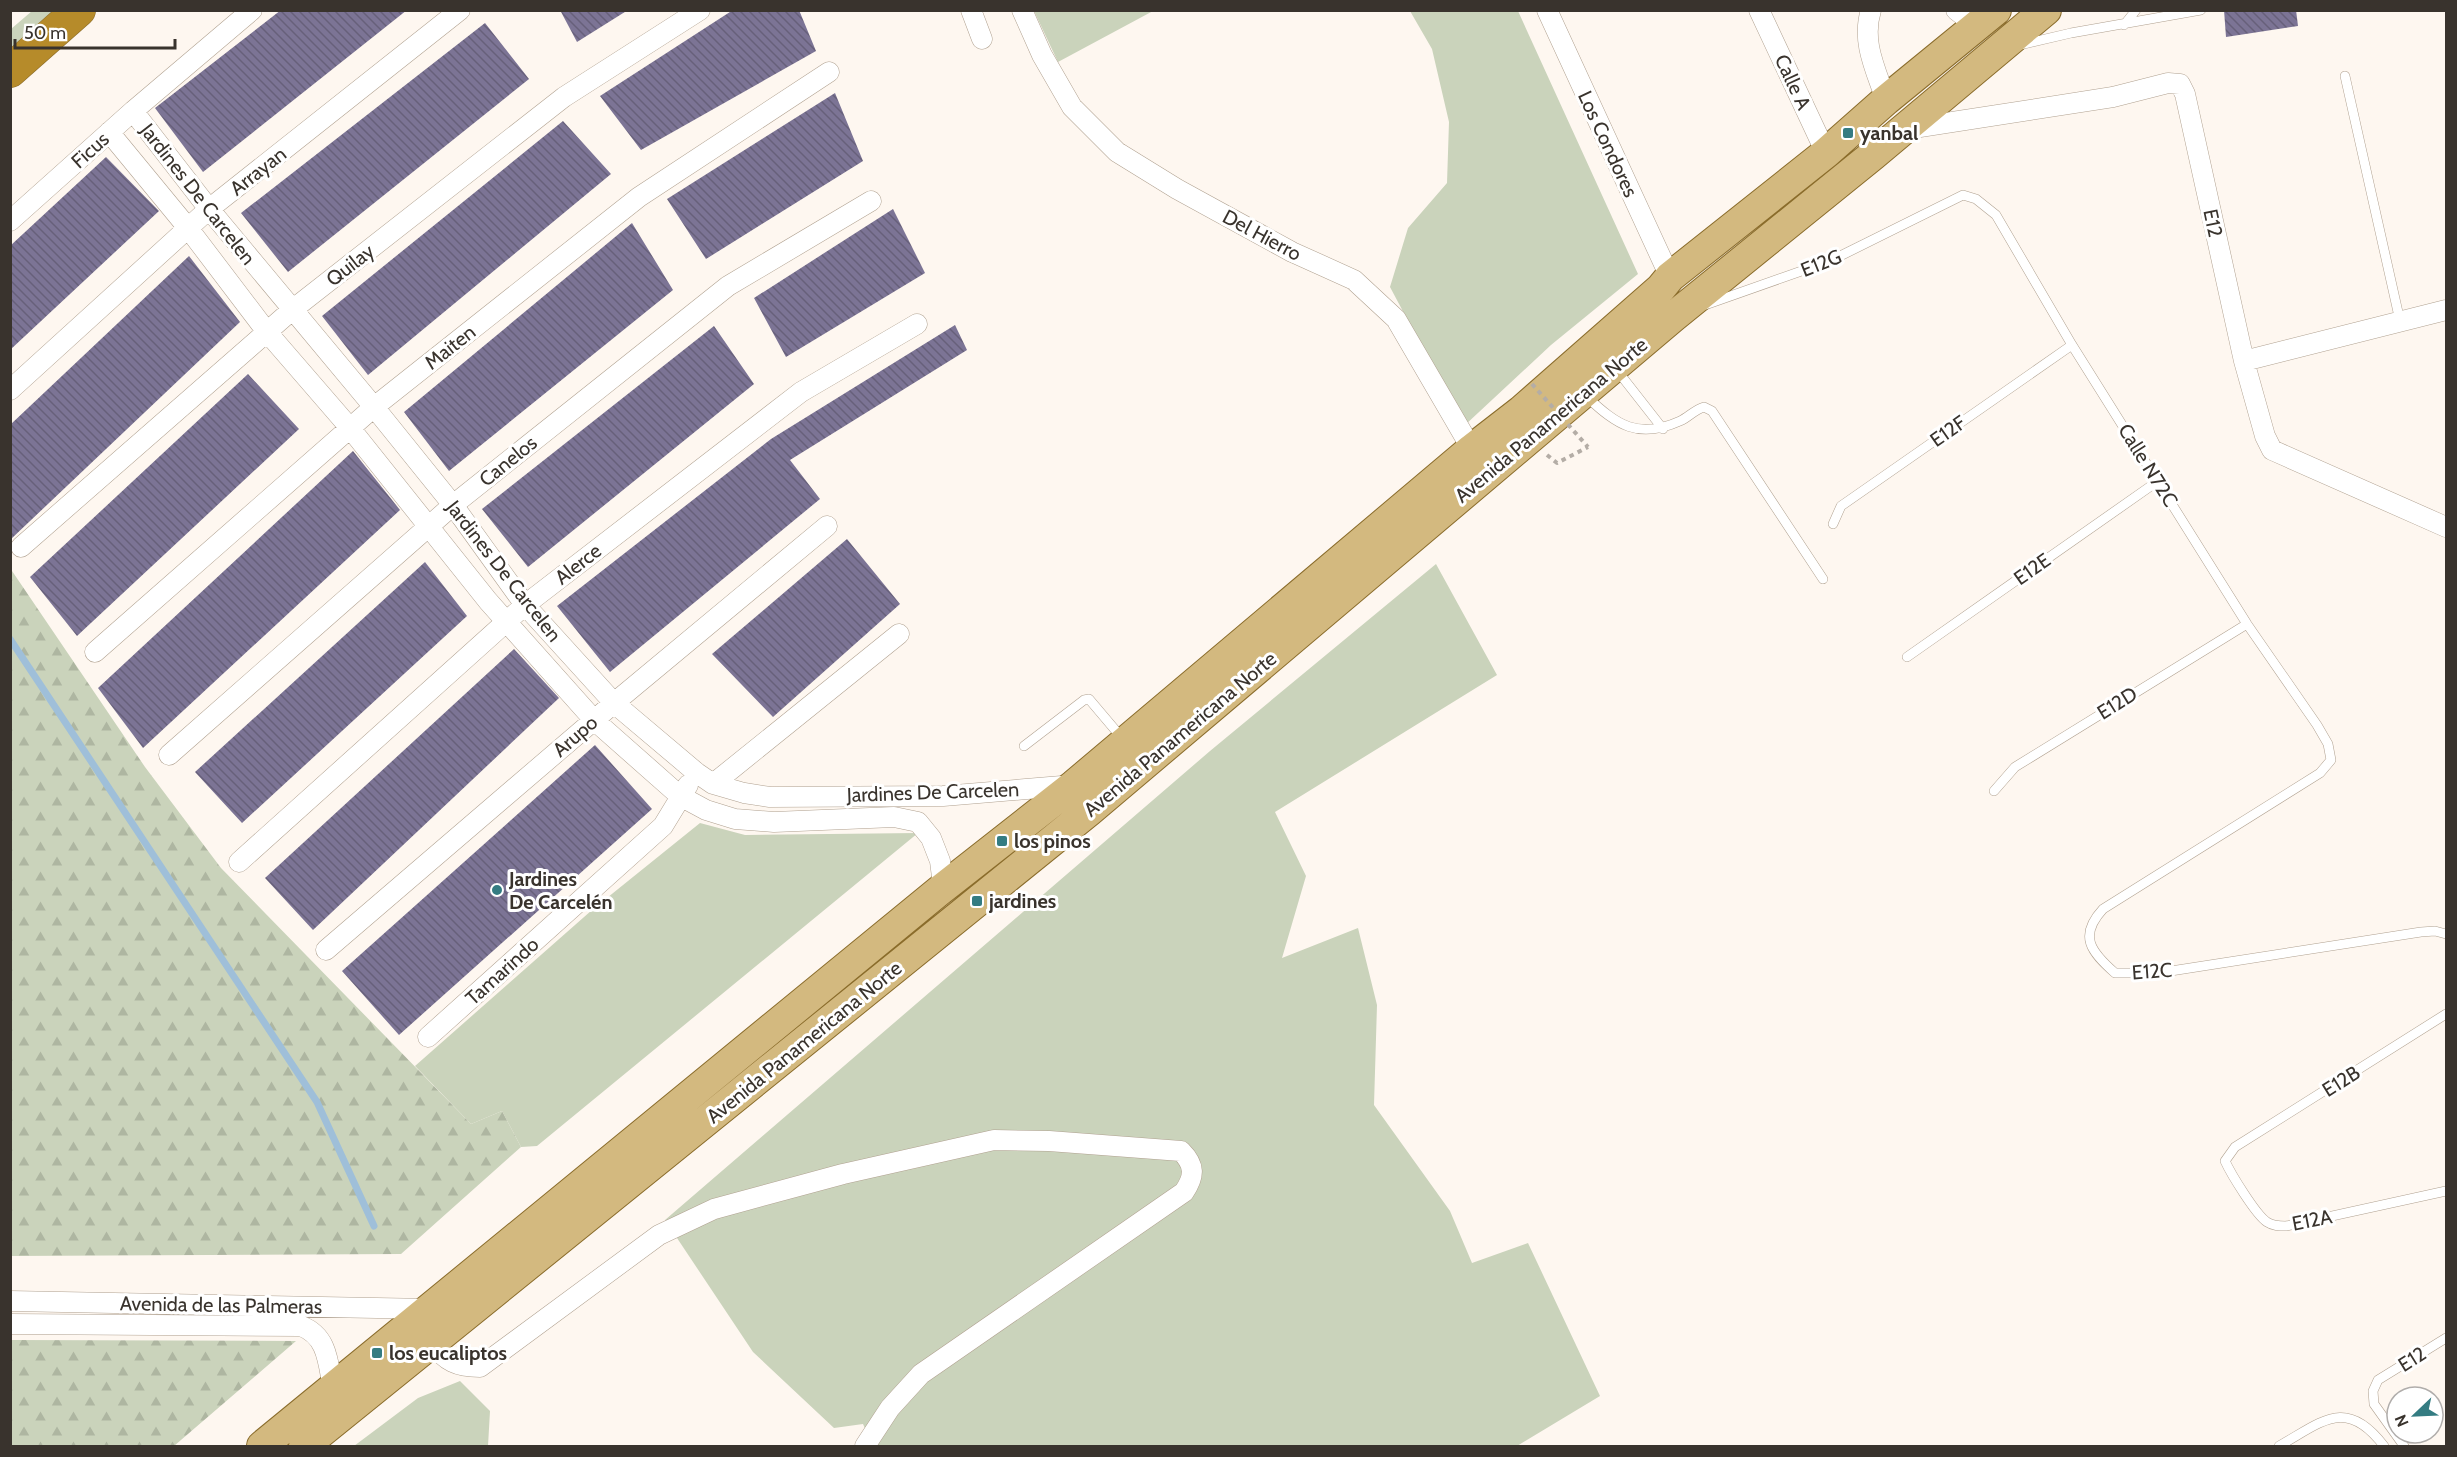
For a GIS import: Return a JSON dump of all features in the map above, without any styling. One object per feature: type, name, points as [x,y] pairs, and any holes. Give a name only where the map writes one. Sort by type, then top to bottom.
[{"type":"highway","points":[[10,71],[79,10]]},
{"type":"main road","name":"Avenida Panamericana Norte","points":[[304,1446],[1089,811],[1614,366],[2046,10]]},
{"type":"main road","name":"Avenida Panamericana Norte","points":[[262,1446],[939,891],[1074,785],[1472,449],[1530,403],[1661,288],[1670,277],[1826,153],[1977,16]]},
{"type":"street","name":"Ficus","points":[[10,221],[133,111],[252,10]]},
{"type":"street","name":"Arrayan","points":[[10,390],[209,209],[460,10]]},
{"type":"street","name":"Quilay","points":[[21,547],[292,310],[564,96],[700,10]]},
{"type":"street","points":[[971,10],[982,39]]},
{"type":"street","name":"Del Hierro","points":[[1022,10],[1042,55],[1072,107],[1116,152],[1177,189],[1292,252],[1354,280],[1396,319],[1486,475]]},
{"type":"street","name":"Los Condores","points":[[1547,10],[1670,277]]},
{"type":"street","name":"Calle A","points":[[1760,10],[1826,153]]},
{"type":"street","points":[[1871,10],[1868,21],[1868,47],[1886,99]]},
{"type":"street","name":"Maiten","points":[[95,652],[374,407],[639,197],[829,72]]},
{"type":"street","name":"E12","points":[[1902,130],[2113,97],[2168,83],[2180,84],[2185,94],[2244,361],[2265,436],[2272,450],[2446,527]]},
{"type":"street","name":"Jardines De Carcelen","points":[[133,111],[209,209],[453,505],[525,604],[614,703],[705,778],[744,794],[770,797],[943,796],[1074,785]]},
{"type":"street","name":"Jardines De Carcelen","points":[[109,132],[188,228],[267,332],[350,428],[505,621],[594,720],[680,796],[705,810],[735,819],[774,822],[894,817],[918,822],[931,838],[940,861],[942,878],[939,891]]},
{"type":"street","name":"Canelos","points":[[169,755],[453,505],[728,286],[871,201]]},
{"type":"street","points":[[2244,361],[2446,310]]},
{"type":"street","name":"Alerce","points":[[239,862],[525,604],[801,392],[917,324]]},
{"type":"street","name":"Arupo","points":[[326,950],[614,703],[827,526]]},
{"type":"street","name":"Tamarindo","points":[[428,1037],[663,826],[680,796],[898,634]]},
{"type":"street","points":[[432,1343],[450,1363],[462,1367],[480,1367],[659,1235],[714,1209],[843,1174],[994,1140],[1049,1141],[1180,1151],[1190,1160],[1193,1170],[1191,1182],[1184,1192],[921,1374],[890,1408],[865,1446]]},
{"type":"street","name":"Avenida de las Palmeras","points":[[10,1301],[431,1308]]},
{"type":"street","name":"Avenida de las Palmeras","points":[[10,1323],[301,1326],[311,1330],[322,1341],[333,1389]]},
{"type":"lane","points":[[2124,25],[2136,10]]},
{"type":"lane","points":[[2001,49],[2071,33],[2201,10]]},
{"type":"lane","points":[[2345,76],[2400,321]]},
{"type":"lane","name":"E12G","points":[[1673,317],[1830,261],[1963,195]]},
{"type":"lane","name":"Calle N72C","points":[[1963,195],[1976,199],[1996,215],[2072,345],[2247,624],[2328,744]]},
{"type":"lane","name":"E12F","points":[[1833,524],[1841,506],[2072,345]]},
{"type":"lane","points":[[1614,366],[1663,429]]},
{"type":"lane","points":[[1583,393],[1608,416],[1622,425],[1641,430],[1663,429],[1704,407],[1712,411],[1823,579]]},
{"type":"lane","name":"E12E","points":[[1907,657],[2158,481]]},
{"type":"lane","name":"E12D","points":[[1994,791],[2015,767],[2247,624]]},
{"type":"lane","points":[[1024,746],[1084,700],[1089,699],[1125,742]]},
{"type":"lane","name":"E12C","points":[[2328,744],[2331,760],[2320,773],[2103,909],[2092,920],[2089,935],[2096,957],[2115,973],[2158,973],[2421,932],[2435,931],[2446,934]]},
{"type":"lane","name":"E12B","points":[[2235,1147],[2446,1014]]},
{"type":"lane","name":"E12A","points":[[2235,1147],[2226,1161],[2229,1171],[2264,1220],[2274,1226],[2286,1226],[2446,1191]]},
{"type":"lane","name":"E12","points":[[2404,1446],[2374,1404],[2373,1392],[2378,1380],[2446,1338]]},
{"type":"lane","points":[[2278,1446],[2325,1421],[2344,1416],[2361,1422],[2384,1446]]},
{"type":"path","points":[[1532,384],[1588,447],[1557,463]]},
{"type":"green space","points":[[32,11],[53,11],[11,48],[11,29]]},
{"type":"green space","points":[[1034,11],[1153,11],[1058,62]]},
{"type":"green space","points":[[1410,11],[1518,11],[1638,274],[1551,345],[1464,426],[1390,287],[1408,228],[1447,183],[1449,122],[1432,49]]},
{"type":"green space","points":[[1436,564],[1497,675],[1275,812],[1306,876],[1282,958],[1358,928],[1377,1005],[1374,1105],[1450,1211],[1472,1263],[1528,1243],[1600,1396],[1517,1446],[873,1446],[863,1424],[834,1428],[753,1352],[665,1220],[1210,751]]},
{"type":"green space","points":[[10,568],[145,767],[221,868],[471,1124],[502,1111],[521,1147],[401,1254],[11,1256]]},
{"type":"green space","points":[[700,823],[745,835],[918,833],[537,1146],[521,1147],[502,1111],[471,1124],[415,1066],[592,910]]},
{"type":"green space","points":[[11,1340],[296,1341],[174,1446],[11,1446]]},
{"type":"green space","points":[[460,1381],[490,1411],[488,1446],[354,1446],[418,1398]]},
{"type":"building","points":[[281,10],[407,10],[203,172],[155,108]]},
{"type":"building","points":[[560,10],[628,10],[577,42]]},
{"type":"building","points":[[733,10],[799,10],[816,51],[641,150],[600,96]]},
{"type":"building","points":[[2224,10],[2296,10],[2298,26],[2226,37]]},
{"type":"building","points":[[485,23],[529,79],[288,272],[241,213]]},
{"type":"building","points":[[835,93],[863,161],[706,259],[667,199]]},
{"type":"building","points":[[563,121],[611,174],[368,375],[322,316]]},
{"type":"building","points":[[106,157],[159,211],[10,350],[10,246]]},
{"type":"building","points":[[893,209],[925,273],[786,357],[754,298]]},
{"type":"building","points":[[632,223],[673,290],[449,471],[404,412]]},
{"type":"building","points":[[189,256],[240,322],[10,540],[10,425]]},
{"type":"building","points":[[955,325],[967,350],[790,460],[820,499],[610,672],[557,606],[771,439]]},
{"type":"building","points":[[714,326],[754,384],[528,567],[482,509]]},
{"type":"building","points":[[248,374],[299,429],[77,636],[30,577]]},
{"type":"building","points":[[353,451],[400,510],[143,748],[98,688]]},
{"type":"building","points":[[847,539],[900,604],[773,717],[712,654]]},
{"type":"building","points":[[425,562],[467,616],[242,823],[195,772]]},
{"type":"building","points":[[514,649],[559,698],[313,930],[265,878]]},
{"type":"building","name":"Jardines De Carcelén","points":[[595,745],[652,809],[399,1035],[342,971]]},
{"type":"waterway","points":[[10,639],[317,1102],[374,1226]]},
{"type":"place","name":"yanbal","points":[[1848,133]]},
{"type":"place","name":"los pinos","points":[[1002,841]]},
{"type":"place","name":"Jardines De Carcelén","points":[[497,890]]},
{"type":"place","name":"jardines","points":[[977,901]]},
{"type":"place","name":"los eucaliptos","points":[[377,1353]]}]
